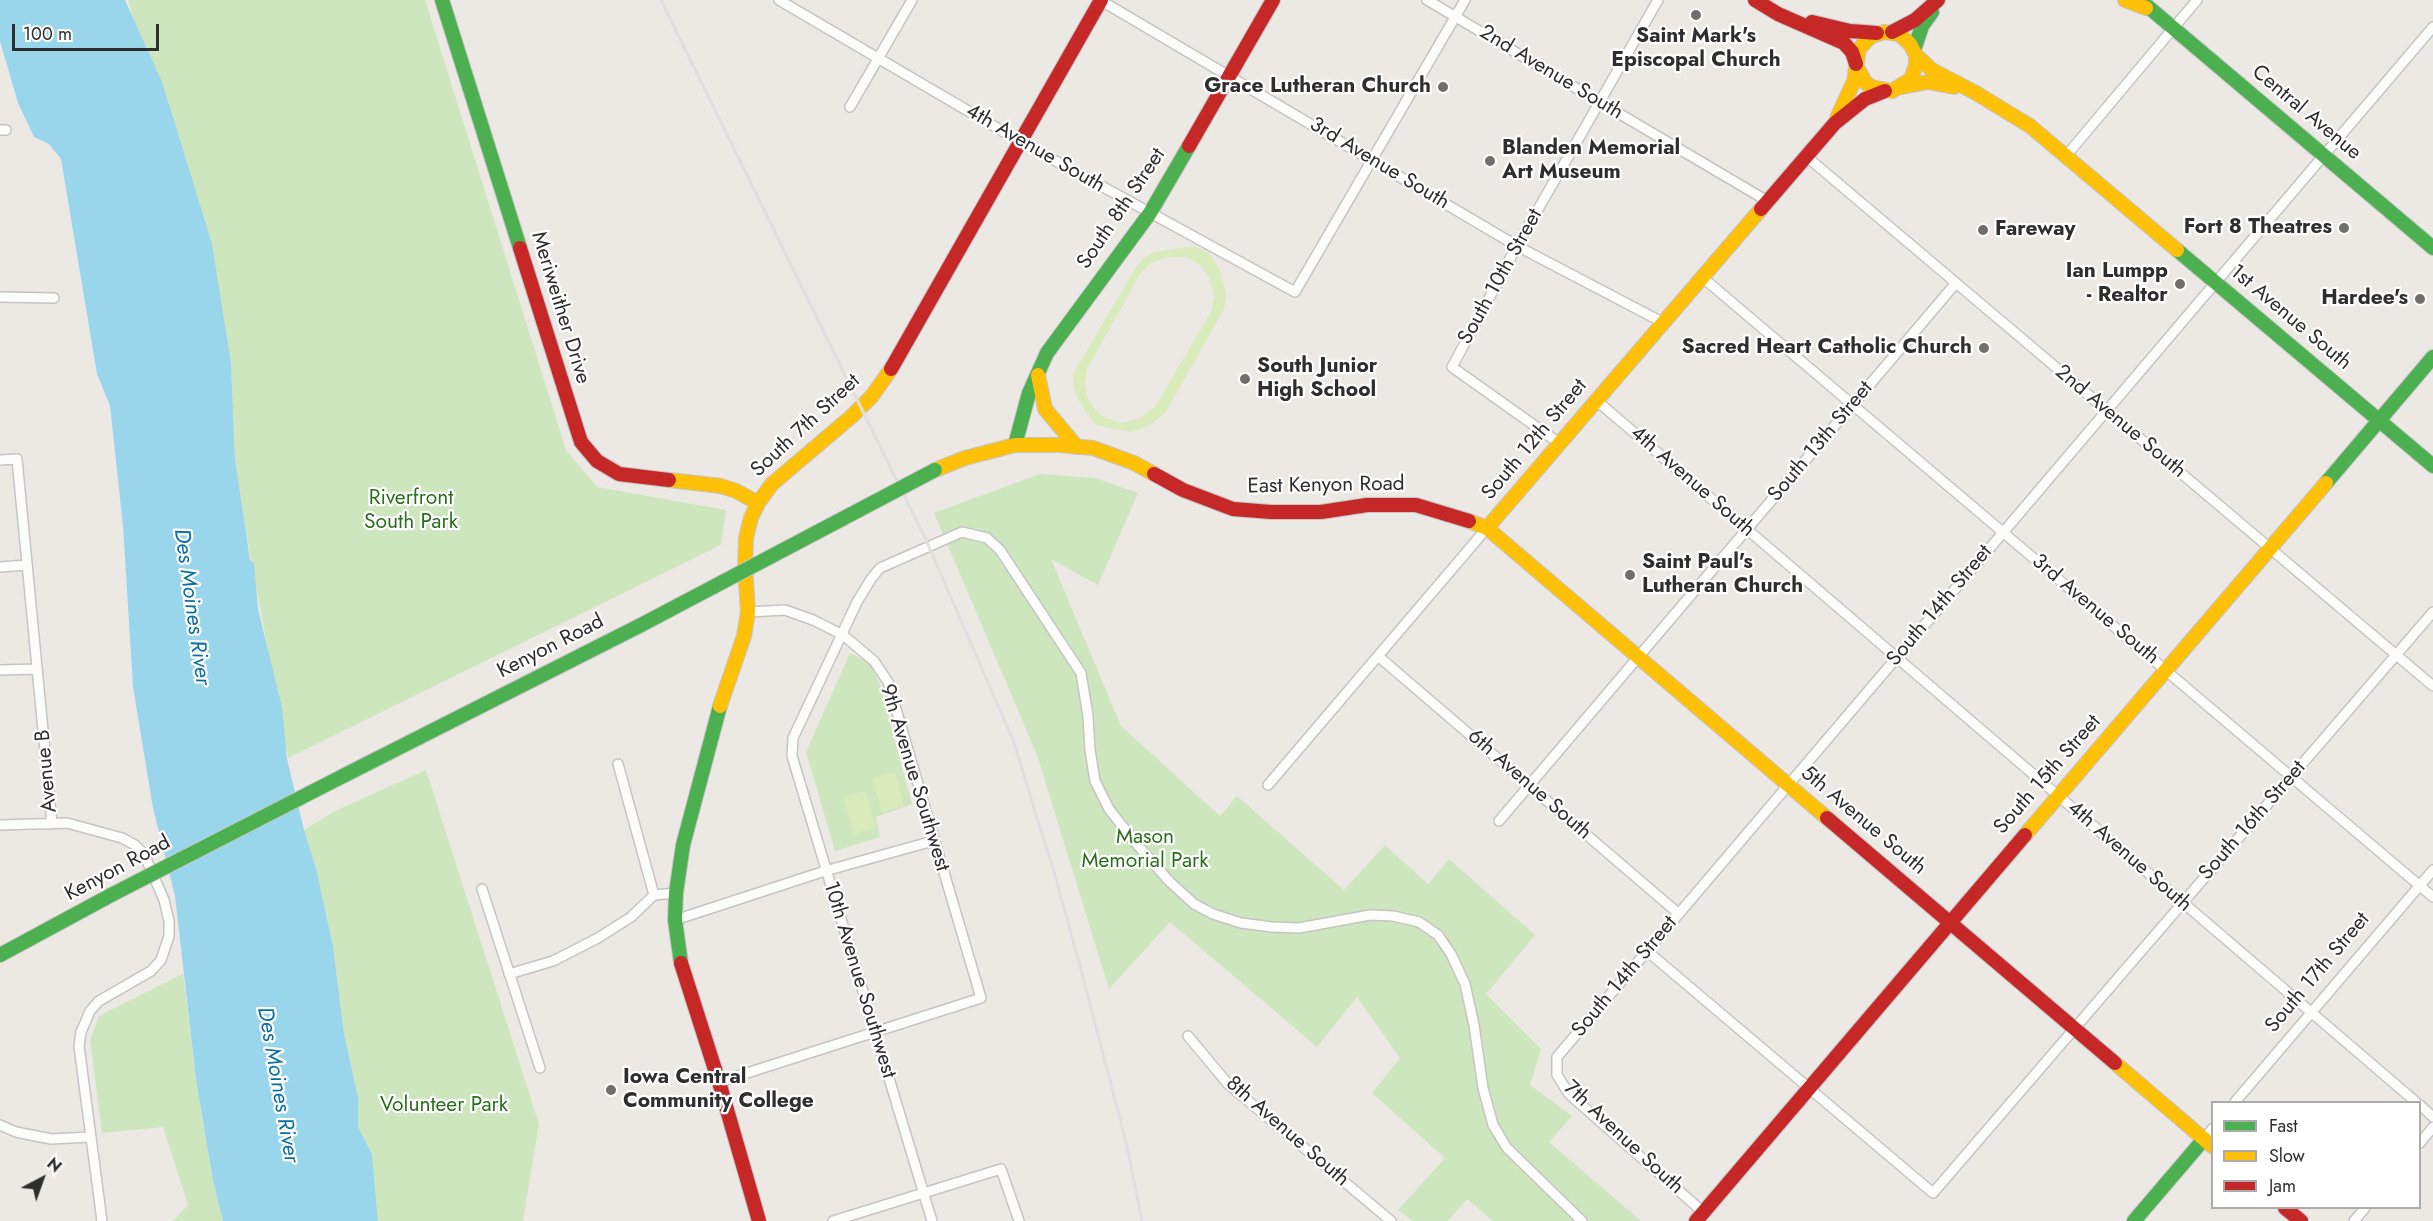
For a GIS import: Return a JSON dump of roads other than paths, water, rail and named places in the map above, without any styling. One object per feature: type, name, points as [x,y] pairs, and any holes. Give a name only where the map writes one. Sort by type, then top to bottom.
[{"type":"main road","name":"Meriweither Drive","points":[[442,0],[581,442],[597,461],[619,474],[721,486],[758,503]]},
{"type":"main road","name":"South 7th Street","points":[[759,1221],[719,1082],[679,958],[675,920],[675,893],[694,800],[720,706],[744,636],[748,612],[746,538],[750,518],[772,484],[852,416],[872,396],[891,369],[1100,0]]},
{"type":"main road","name":"South 8th Street","points":[[1015,445],[1026,403],[1047,353],[1150,213],[1274,0]]},
{"type":"main road","points":[[1755,0],[1778,14],[1844,43],[1852,52],[1860,76],[1871,87],[1885,91],[1899,88],[1911,79],[1922,26],[1939,0]]},
{"type":"main road","points":[[1778,14],[1850,31],[1892,32],[1915,20],[1939,0]]},
{"type":"main road","name":"Central Avenue","points":[[2125,0],[2151,10]]},
{"type":"main road","name":"Central Avenue","points":[[2140,0],[2433,248]]},
{"type":"main road","points":[[1892,32],[1905,38],[1915,53]]},
{"type":"main road","points":[[1857,67],[1859,49],[1864,42],[1877,33]]},
{"type":"main road","name":"1st Avenue South","points":[[1915,53],[1923,64],[1932,70],[1976,93],[2030,126],[2433,466]]},
{"type":"main road","name":"South 12th Street","points":[[1835,123],[1852,87],[1857,67]]},
{"type":"main road","name":"1st Avenue South","points":[[1899,88],[1928,82],[1976,93]]},
{"type":"main road","name":"South 12th Street","points":[[1487,528],[1835,123],[1865,99],[1885,91]]},
{"type":"main road","name":"South 15th Street","points":[[1699,1217],[2433,357]]},
{"type":"main road","points":[[1037,373],[1039,391],[1045,409],[1077,447]]},
{"type":"main road","name":"Kenyon Road","points":[[0,955],[113,894],[641,625],[935,470],[965,458],[1015,445],[1093,448],[1137,464]]},
{"type":"main road","name":"East Kenyon Road","points":[[1137,464],[1183,490],[1233,509],[1321,512],[1367,505],[1416,506],[1448,514],[1487,528]]},
{"type":"main road","name":"5th Avenue South","points":[[1487,528],[2075,1028],[2210,1138]]},
{"type":"main road","points":[[2134,1221],[2210,1138]]},
{"type":"main road","points":[[2286,1209],[2301,1221]]},
{"type":"street","name":"4th Avenue South","points":[[779,0],[1021,142],[1295,291],[1372,159]]},
{"type":"street","points":[[850,107],[912,0]]},
{"type":"street","name":"3rd Avenue South","points":[[1100,0],[1517,246],[1662,322]]},
{"type":"street","name":"2nd Avenue South","points":[[1427,0],[1768,202]]},
{"type":"street","points":[[1372,159],[1465,0]]},
{"type":"street","name":"South 10th Street","points":[[1559,443],[1452,368],[1517,246],[1658,0]]},
{"type":"street","points":[[2066,156],[2197,0]]},
{"type":"street","name":"South 14th Street","points":[[1557,1057],[2433,27]]},
{"type":"street","name":"2nd Avenue South","points":[[1807,157],[2433,686]]},
{"type":"street","name":"3rd Avenue South","points":[[1702,277],[2433,897]]},
{"type":"street","name":"South 13th Street","points":[[1499,821],[1956,283]]},
{"type":"street","points":[[0,297],[54,298]]},
{"type":"street","name":"4th Avenue South","points":[[1596,400],[2415,1101]]},
{"type":"street","name":"Avenue B","points":[[0,460],[17,459],[52,824],[85,827],[135,844],[144,854],[164,900],[169,921],[167,949],[162,960],[151,971],[99,1001],[84,1021],[79,1046],[102,1221]]},
{"type":"street","name":"South 12th Street","points":[[1268,785],[1487,528]]},
{"type":"street","points":[[843,634],[857,602],[880,568],[962,532],[987,538],[1000,550],[1081,673],[1095,781],[1109,809],[1134,841],[1169,881],[1194,904],[1213,914],[1241,923],[1299,928],[1370,915],[1393,916],[1419,922],[1437,935],[1451,954],[1465,984],[1474,1025],[1483,1088],[1493,1125],[1507,1148],[1582,1221]]},
{"type":"street","points":[[0,567],[26,564]]},
{"type":"street","name":"9th Avenue Southwest","points":[[748,612],[785,610],[843,634],[874,661],[888,682],[981,998],[874,1031]]},
{"type":"street","name":"South 16th Street","points":[[1809,1088],[1933,1193],[2433,612]]},
{"type":"street","name":"10th Avenue Southwest","points":[[843,634],[793,738],[792,756],[932,1221]]},
{"type":"street","name":"6th Avenue South","points":[[1378,656],[1679,914]]},
{"type":"street","points":[[0,670],[37,669]]},
{"type":"street","points":[[618,764],[654,895]]},
{"type":"street","points":[[0,825],[52,824]]},
{"type":"street","points":[[675,920],[825,871],[933,841]]},
{"type":"street","name":"South 17th Street","points":[[2236,1101],[2433,870]]},
{"type":"street","points":[[482,890],[540,1068]]},
{"type":"street","points":[[509,974],[553,961],[598,938],[631,917],[654,895],[675,893]]},
{"type":"street","points":[[1647,951],[1809,1088]]},
{"type":"street","points":[[719,1082],[874,1031]]},
{"type":"street","name":"8th Avenue South","points":[[1188,1036],[1228,1084],[1391,1221]]},
{"type":"street","name":"7th Avenue South","points":[[1557,1057],[1557,1075],[1569,1094],[1699,1217]]},
{"type":"street","points":[[2421,1107],[2433,1117]]},
{"type":"street","points":[[0,1125],[16,1132],[51,1138],[90,1137]]},
{"type":"street","points":[[2421,1142],[2433,1127]]},
{"type":"street","points":[[833,1221],[1002,1169],[1019,1221]]},
{"type":"street","points":[[2354,1221],[2364,1209]]},
{"type":"water","name":"Des Moines River","points":[[0,0],[125,0],[162,82],[177,130],[212,244],[231,363],[235,459],[250,560],[254,563],[258,609],[282,707],[287,759],[304,830],[316,868],[333,946],[344,1034],[358,1097],[358,1127],[372,1154],[378,1221],[223,1221],[213,1181],[196,1079],[175,896],[153,808],[133,687],[123,526],[110,406],[97,374],[61,159],[49,144],[34,137],[18,103],[0,41]]},
{"type":"railway","points":[[661,0],[926,540],[1013,740],[1079,962],[1126,1142],[1142,1221]]},
{"type":"place","name":"Saint Mark's Episcopal Church","points":[[1696,15]]},
{"type":"place","name":"Grace Lutheran Church","points":[[1443,87]]},
{"type":"place","name":"Blanden Memorial Art Museum","points":[[1490,161]]},
{"type":"place","name":"Fort 8 Theatres","points":[[2344,228]]},
{"type":"place","name":"Fareway","points":[[1983,230]]},
{"type":"place","name":"Ian Lumpp - Realtor","points":[[2180,284]]},
{"type":"place","name":"Hardee's","points":[[2420,299]]},
{"type":"place","name":"Sacred Heart Catholic Church","points":[[1984,348]]},
{"type":"place","name":"South Junior High School","points":[[1245,379]]},
{"type":"place","name":"Saint Paul's Lutheran Church","points":[[1630,575]]},
{"type":"place","name":"Iowa Central Community College","points":[[611,1090]]},
{"type":"park label","name":"Riverfront South Park","points":[[411,511]]},
{"type":"park label","name":"Mason Memorial Park","points":[[1145,850]]},
{"type":"park label","name":"Volunteer Park","points":[[444,1106]]}]
